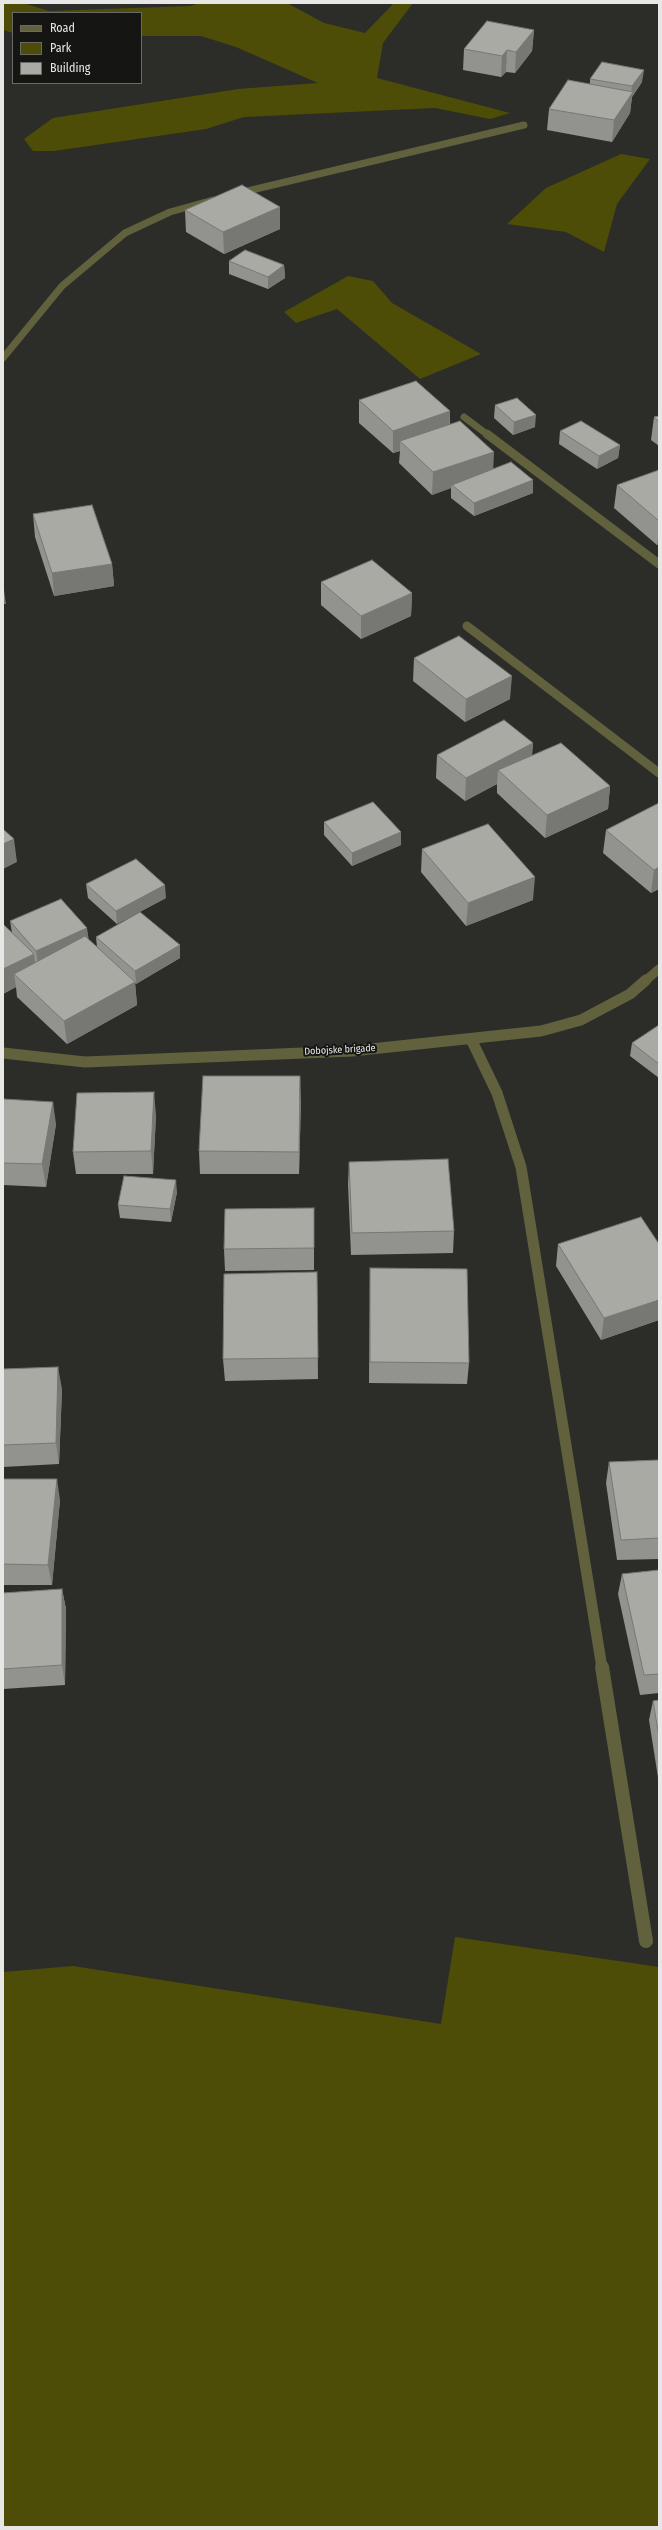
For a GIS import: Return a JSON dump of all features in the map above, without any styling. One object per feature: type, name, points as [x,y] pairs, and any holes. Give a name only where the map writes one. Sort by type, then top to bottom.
[{"type":"street","points":[[3,358],[62,286],[125,233],[170,212],[224,197],[524,126]]},
{"type":"street","points":[[464,417],[659,564]]},
{"type":"street","points":[[467,626],[659,773]]},
{"type":"street","name":"Dobojske brigade","points":[[3,1053],[85,1062],[352,1051],[541,1031],[581,1020],[630,994],[659,969]]},
{"type":"street","points":[[471,1039],[497,1093],[510,1128],[521,1167],[646,1941]]},
{"type":"green space","points":[[3,3],[23,3],[49,11],[190,6],[200,3],[287,3],[324,23],[365,33],[394,3],[413,3],[383,43],[377,78],[510,113],[490,119],[435,108],[244,117],[206,129],[54,151],[33,151],[24,139],[53,118],[238,89],[318,83],[236,47],[201,36],[142,36],[142,12],[12,12],[12,33],[3,30]]},
{"type":"green space","points":[[621,154],[650,159],[617,204],[604,252],[566,232],[507,224],[546,188]]},
{"type":"green space","points":[[348,276],[373,281],[392,303],[481,354],[420,379],[337,309],[296,323],[284,312]]},
{"type":"green space","points":[[455,1937],[659,1967],[659,2527],[3,2527],[3,1972],[73,1966],[441,2024]]},
{"type":"building","points":[[487,21],[534,30],[516,52],[507,50],[502,56],[464,49]]},
{"type":"building","points":[[602,62],[644,70],[632,86],[590,79]]},
{"type":"building","points":[[568,80],[633,92],[614,120],[549,109]]},
{"type":"building","points":[[242,185],[280,207],[223,232],[185,210]]},
{"type":"building","points":[[245,250],[284,265],[268,277],[229,261]]},
{"type":"building","points":[[416,381],[450,411],[393,431],[359,400]]},
{"type":"building","points":[[517,398],[536,415],[514,422],[495,405]]},
{"type":"building","points":[[659,416],[659,422],[654,417]]},
{"type":"building","points":[[460,421],[494,452],[433,472],[400,441]]},
{"type":"building","points":[[581,421],[620,445],[599,456],[560,431]]},
{"type":"building","points":[[511,462],[533,480],[474,503],[452,485]]},
{"type":"building","points":[[659,470],[659,521],[617,485]]},
{"type":"building","points":[[92,505],[112,564],[52,573],[33,514]]},
{"type":"building","points":[[372,560],[412,593],[361,616],[321,582]]},
{"type":"building","points":[[459,636],[512,676],[466,699],[414,658]]},
{"type":"building","points":[[504,720],[533,743],[466,778],[437,755]]},
{"type":"building","points":[[561,743],[610,786],[547,815],[498,770]]},
{"type":"building","points":[[373,802],[401,832],[352,853],[324,822]]},
{"type":"building","points":[[659,803],[659,867],[654,870],[606,830]]},
{"type":"building","points":[[488,824],[535,877],[468,903],[422,849]]},
{"type":"building","points":[[3,829],[14,839],[3,844]]},
{"type":"building","points":[[136,859],[165,885],[116,911],[86,884]]},
{"type":"building","points":[[61,899],[87,928],[36,951],[10,921]]},
{"type":"building","points":[[140,912],[180,945],[135,971],[96,937]]},
{"type":"building","points":[[3,924],[34,954],[3,969]]},
{"type":"building","points":[[85,936],[135,982],[64,1021],[14,974]]},
{"type":"building","points":[[659,1025],[659,1064],[632,1043]]},
{"type":"building","points":[[203,1076],[300,1076],[299,1152],[199,1151]]},
{"type":"building","points":[[154,1092],[151,1151],[73,1152],[77,1093]]},
{"type":"building","points":[[3,1099],[53,1102],[42,1164],[3,1163]]},
{"type":"building","points":[[448,1159],[454,1231],[352,1233],[349,1162]]},
{"type":"building","points":[[124,1176],[176,1180],[170,1209],[118,1205]]},
{"type":"building","points":[[314,1208],[314,1248],[224,1249],[225,1209]]},
{"type":"building","points":[[641,1217],[659,1244],[659,1300],[604,1318],[558,1244]]},
{"type":"building","points":[[370,1268],[467,1269],[469,1363],[370,1362]]},
{"type":"building","points":[[317,1272],[318,1358],[223,1359],[224,1274]]},
{"type":"building","points":[[58,1367],[56,1443],[3,1445],[3,1369]]},
{"type":"building","points":[[659,1460],[659,1538],[621,1540],[609,1462]]},
{"type":"building","points":[[3,1479],[57,1479],[48,1565],[3,1564]]},
{"type":"building","points":[[659,1570],[659,1674],[644,1675],[622,1574]]},
{"type":"building","points":[[62,1589],[62,1665],[3,1669],[3,1593]]},
{"type":"building","points":[[659,1700],[659,1737],[653,1701]]}]
